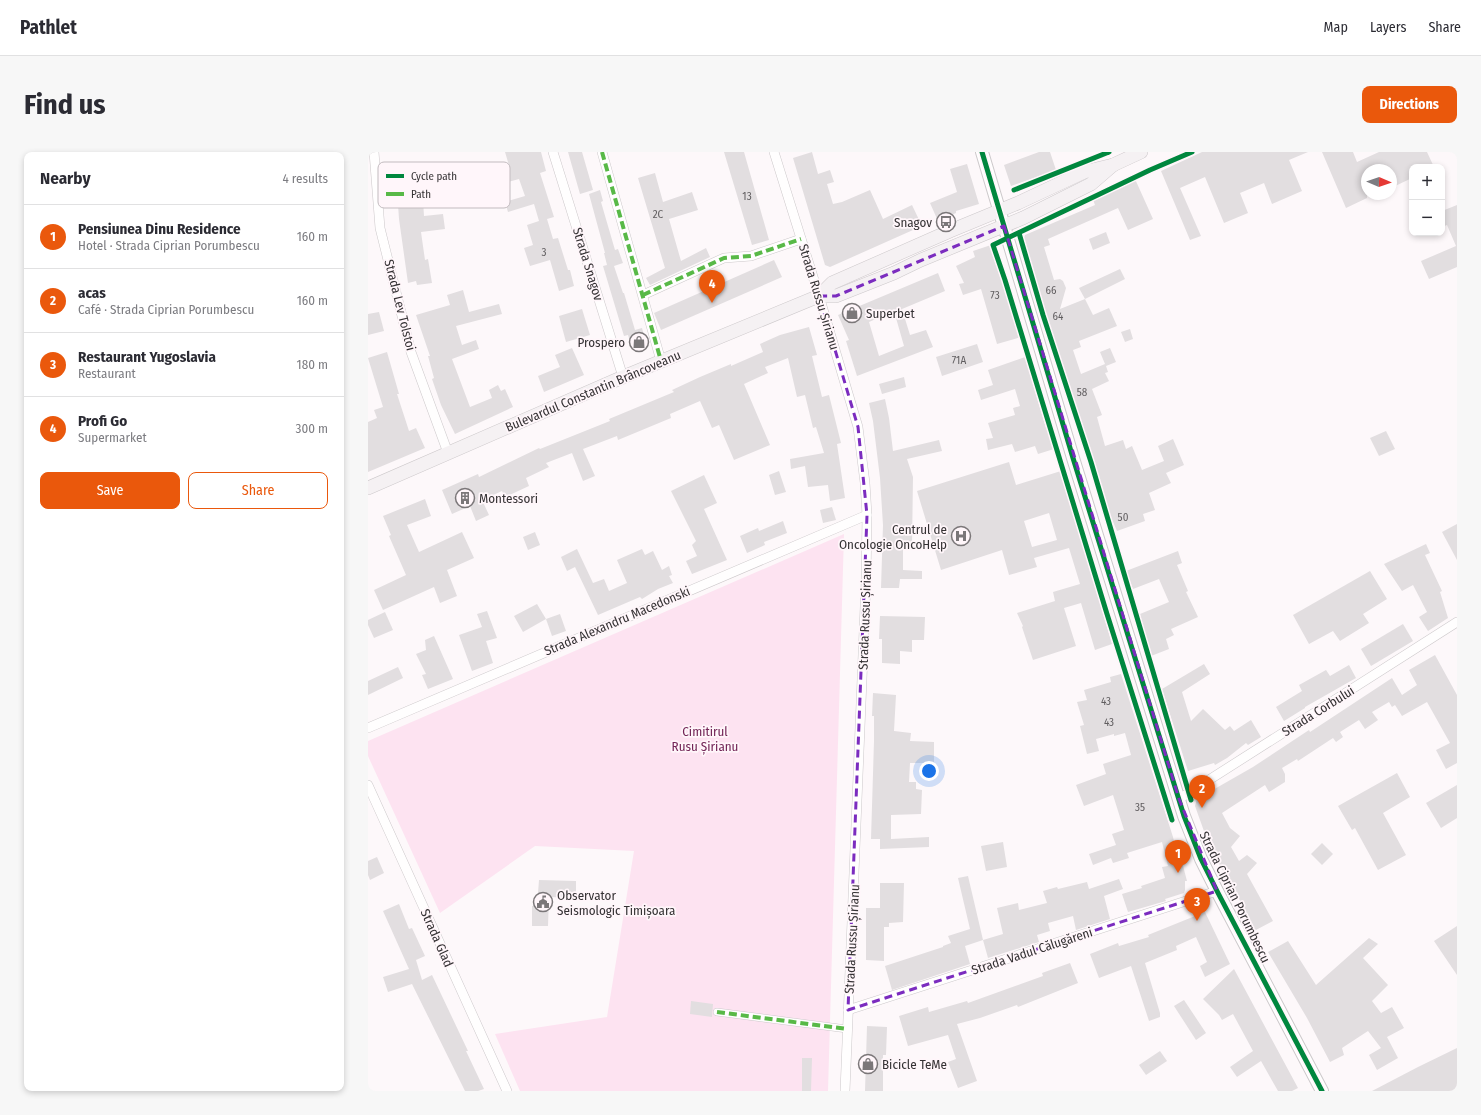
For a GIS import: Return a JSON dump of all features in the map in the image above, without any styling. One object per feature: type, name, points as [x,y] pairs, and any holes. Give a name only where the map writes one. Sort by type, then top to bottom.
[{"type":"main road","name":"Bulevardul Constantin Brâncoveanu","points":[[819,296],[832,283],[1084,172],[1113,165],[1141,152]]},
{"type":"main road","name":"Bulevardul Constantin Brâncoveanu","points":[[368,488],[661,361],[819,296],[836,296],[1023,218],[1091,184],[1113,165]]},
{"type":"street","name":"Strada Lev Tolstoi","points":[[374,152],[378,203]]},
{"type":"street","name":"Strada Snagov","points":[[554,152],[623,377]]},
{"type":"street","points":[[602,152],[661,361]]},
{"type":"street","name":"Strada Russu Șirianu","points":[[774,152],[858,427],[865,482],[867,515],[866,596],[845,1091]]},
{"type":"street","name":"Strada Ciprian Porumbescu","points":[[982,152],[1071,451],[1148,695],[1179,799],[1201,859],[1322,1091]]},
{"type":"street","name":"Strada Lev Tolstoi","points":[[378,208],[380,228],[411,352],[448,454]]},
{"type":"street","points":[[643,295],[724,258],[751,256],[801,239]]},
{"type":"street","name":"Strada Alexandru Macedonski","points":[[368,728],[867,515]]},
{"type":"street","name":"Strada Corbului","points":[[1179,799],[1457,622]]},
{"type":"street","name":"Strada Glad","points":[[368,785],[507,1091]]},
{"type":"street","name":"Strada Vadul Călugăreni","points":[[848,1010],[1217,891]]},
{"type":"street","points":[[717,1012],[847,1029]]},
{"type":"highlighted area","points":[[1004,226],[1179,799],[1217,891],[848,1010],[867,515],[858,427],[819,296],[836,296]]},
{"type":"green space","name":"Cimitirul Rusu Șirianu","points":[[844,534],[828,1091],[520,1091],[495,1034],[607,1017],[634,851],[535,846],[440,913],[368,756],[368,741]]},
{"type":"building","points":[[505,152],[541,152],[546,171],[540,173],[554,217],[547,219],[553,239],[558,238],[568,270],[570,270],[574,286],[559,291],[550,260],[530,266],[524,248],[533,245],[527,225],[539,221],[534,204],[508,212],[507,208],[510,208],[510,200],[525,196],[519,179],[510,182],[510,162],[508,162]]},
{"type":"building","points":[[568,152],[582,152],[593,190],[580,194]]},
{"type":"building","points":[[724,152],[744,152],[769,240],[752,245]]},
{"type":"building","points":[[812,152],[818,174],[830,170],[834,182],[827,184],[833,204],[842,202],[870,190],[883,219],[912,205],[922,226],[830,267],[825,265],[793,158]]},
{"type":"building","points":[[1039,152],[1050,152],[1056,170],[1011,186],[1004,165]]},
{"type":"building","points":[[1202,152],[1308,152],[1289,160],[1302,191],[1272,204],[1264,183],[1240,193],[1248,213],[1224,223],[1205,177],[1180,188],[1201,236],[1190,240],[1161,171]]},
{"type":"building","points":[[1322,152],[1353,152],[1357,162],[1379,152],[1427,152],[1433,164],[1409,164],[1409,179],[1397,185],[1397,164],[1361,164],[1361,200],[1363,200],[1346,208]]},
{"type":"building","points":[[967,164],[979,204],[956,211],[956,213],[938,221],[930,203],[957,192],[950,169]]},
{"type":"building","points":[[655,173],[663,202],[692,192],[698,210],[669,219],[681,261],[706,248],[710,257],[650,285],[646,278],[665,268],[638,178]]},
{"type":"building","points":[[1135,179],[1153,219],[1128,230],[1118,208],[1048,239],[1050,245],[1044,247],[1054,280],[1060,279],[1063,281],[1066,288],[1060,309],[1085,299],[1093,315],[1109,308],[1117,326],[1079,341],[1081,347],[1073,350],[1081,374],[1105,364],[1100,352],[1110,348],[1116,362],[1106,366],[1108,372],[1105,373],[1109,381],[1092,389],[1102,415],[1097,417],[1105,446],[1123,440],[1126,449],[1132,446],[1142,470],[1164,461],[1158,446],[1173,439],[1184,465],[1166,473],[1171,483],[1149,493],[1155,510],[1143,514],[1145,521],[1117,531],[1104,501],[1082,423],[1075,404],[1074,405],[1044,314],[1023,240],[1025,235],[1095,205],[1092,197]]},
{"type":"building","points":[[600,190],[603,201],[601,202],[615,250],[618,249],[623,263],[614,266],[635,330],[642,328],[646,343],[632,348],[628,335],[624,336],[603,266],[607,265],[605,253],[589,194]]},
{"type":"building","points":[[1457,205],[1457,267],[1429,279],[1421,261],[1456,246],[1447,225],[1445,226],[1445,210]]},
{"type":"building","points":[[398,208],[423,208],[424,216],[443,214],[445,229],[421,232],[425,260],[428,259],[432,283],[417,285],[416,281],[408,283]]},
{"type":"building","points":[[1106,232],[1110,243],[1093,250],[1089,239]]},
{"type":"building","points":[[991,245],[1021,337],[997,344],[981,289],[963,295],[959,284],[964,283],[956,266],[975,257],[973,251]]},
{"type":"building","points":[[774,260],[782,277],[661,330],[654,313]]},
{"type":"building","points":[[1120,269],[1125,279],[1085,299],[1079,288]]},
{"type":"building","points":[[938,273],[945,291],[902,309],[910,335],[926,330],[933,347],[857,376],[846,341],[849,340],[838,315]],"holes":[[[894,311],[904,346],[879,356],[869,322]]]},
{"type":"building","points":[[463,290],[469,312],[499,304],[502,314],[456,326],[462,345],[476,340],[479,349],[452,359],[470,407],[492,398],[489,390],[498,385],[501,391],[505,389],[513,407],[455,434],[441,405],[432,379],[434,378],[428,356],[430,356],[416,315],[450,305],[447,295]]},
{"type":"building","points":[[582,309],[590,335],[566,342],[559,316]]},
{"type":"building","points":[[379,312],[384,331],[368,335],[368,314]]},
{"type":"building","points":[[809,327],[817,355],[812,356],[822,397],[829,395],[841,443],[837,444],[845,498],[830,501],[828,485],[808,487],[805,466],[791,469],[790,459],[824,453],[816,427],[813,428],[805,395],[797,397],[788,358],[765,367],[768,373],[744,384],[770,445],[734,460],[719,425],[712,428],[700,401],[670,414],[671,418],[618,440],[617,436],[583,449],[595,476],[583,481],[572,453],[546,463],[549,467],[526,478],[529,486],[505,497],[502,491],[482,500],[489,515],[476,521],[470,506],[452,514],[442,490],[478,474],[479,477],[539,448],[540,449],[610,421],[609,419],[674,392],[672,390],[700,377],[731,364],[731,366],[763,352],[760,344],[780,335]]},
{"type":"building","points":[[1130,329],[1133,339],[1125,342],[1121,332]]},
{"type":"building","points":[[977,344],[983,362],[942,376],[936,357]]},
{"type":"building","points":[[572,348],[584,375],[544,392],[538,376],[560,367],[555,355]]},
{"type":"building","points":[[387,352],[399,394],[397,394],[409,431],[416,428],[425,448],[368,472],[368,422],[377,418],[374,410],[383,407],[368,358]]},
{"type":"building","points":[[1025,357],[1046,428],[1047,427],[1054,449],[1038,454],[1035,446],[1015,452],[1012,444],[988,450],[986,439],[993,438],[988,423],[1015,415],[1013,408],[1020,406],[1015,389],[981,400],[978,390],[993,385],[988,370]]},
{"type":"building","points":[[904,377],[906,387],[882,394],[879,384]]},
{"type":"building","points":[[885,399],[893,451],[939,440],[942,451],[907,459],[913,477],[912,547],[903,547],[903,570],[922,571],[922,579],[900,579],[899,588],[881,588],[883,525],[880,478],[873,421],[869,403]]},
{"type":"building","points":[[1386,431],[1395,449],[1379,456],[1370,438]]},
{"type":"building","points":[[1009,462],[1016,485],[1061,471],[1112,644],[1095,650],[1081,603],[1064,608],[1076,646],[1033,660],[1022,627],[1023,626],[1017,613],[1055,601],[1053,592],[1080,584],[1069,548],[1034,558],[1037,567],[1009,575],[1002,550],[941,570],[917,491]],"holes":[[[1049,513],[1057,540],[1032,547],[1024,521]]]},
{"type":"building","points":[[779,471],[786,492],[775,495],[769,475]]},
{"type":"building","points":[[704,475],[717,503],[704,509],[727,560],[692,574],[686,561],[697,556],[692,545],[696,541],[671,491]]},
{"type":"building","points":[[425,499],[431,516],[407,525],[419,552],[462,532],[474,558],[447,570],[457,596],[440,603],[434,587],[383,610],[374,590],[406,575],[389,536],[391,535],[383,516]]},
{"type":"building","points":[[832,507],[836,520],[823,523],[820,510]]},
{"type":"building","points":[[783,521],[787,533],[764,542],[765,545],[747,553],[740,536],[758,528],[759,531]]},
{"type":"building","points":[[1457,524],[1457,560],[1442,532]]},
{"type":"building","points":[[535,532],[540,545],[528,550],[523,537]]},
{"type":"building","points":[[1426,544],[1430,553],[1425,555],[1442,591],[1440,592],[1448,618],[1428,631],[1419,617],[1427,612],[1413,585],[1402,591],[1384,564]]},
{"type":"building","points":[[577,549],[593,583],[604,579],[609,591],[627,583],[617,560],[642,549],[645,555],[653,551],[662,570],[669,566],[672,575],[669,576],[673,583],[658,589],[642,599],[640,597],[598,615],[575,567],[567,571],[561,557]]},
{"type":"building","points":[[1178,551],[1182,563],[1177,565],[1188,591],[1186,592],[1198,617],[1171,629],[1174,635],[1166,639],[1169,649],[1151,656],[1140,614],[1169,602],[1159,579],[1133,589],[1126,571]]},
{"type":"building","points":[[1370,571],[1387,599],[1363,614],[1369,623],[1340,641],[1333,631],[1309,644],[1293,615]]},
{"type":"building","points":[[537,604],[546,619],[523,632],[514,616]]},
{"type":"building","points":[[487,611],[497,638],[486,641],[493,663],[472,671],[459,635],[482,627],[477,614]]},
{"type":"building","points":[[385,612],[393,630],[374,638],[368,625],[368,620]]},
{"type":"building","points":[[560,614],[566,631],[552,636],[546,619]]},
{"type":"building","points":[[880,616],[925,617],[924,640],[912,640],[912,652],[900,651],[900,664],[882,663],[882,639],[879,639]]},
{"type":"building","points":[[1403,624],[1413,641],[1371,666],[1361,649]]},
{"type":"building","points":[[434,636],[453,679],[428,689],[422,675],[426,674],[416,654],[426,650],[425,640]]},
{"type":"building","points":[[1435,655],[1457,695],[1457,763],[1446,769],[1436,750],[1450,743],[1427,702],[1402,716],[1395,705],[1392,707],[1389,702],[1372,712],[1378,720],[1365,729],[1359,720],[1340,732],[1343,737],[1336,742],[1333,738],[1298,761],[1297,759],[1282,768],[1285,774],[1285,782],[1269,792],[1265,785],[1222,813],[1230,828],[1240,836],[1231,847],[1239,861],[1247,855],[1257,863],[1247,874],[1273,921],[1254,931],[1243,912],[1246,911],[1210,848],[1195,806],[1197,799],[1253,767],[1309,730],[1310,732],[1392,678],[1402,695],[1417,685],[1409,670]]},
{"type":"building","points":[[1204,664],[1210,674],[1182,692],[1191,721],[1203,709],[1225,730],[1230,726],[1234,731],[1251,720],[1261,737],[1248,745],[1246,743],[1227,758],[1215,765],[1214,763],[1188,771],[1162,689]]},
{"type":"building","points":[[1349,665],[1356,678],[1305,707],[1284,721],[1276,707],[1302,691],[1299,685],[1326,670],[1330,676]]},
{"type":"building","points":[[398,667],[403,678],[368,695],[368,681]]},
{"type":"building","points":[[1121,674],[1173,837],[1179,863],[1182,862],[1187,881],[1185,881],[1184,893],[1165,899],[1166,901],[1128,912],[1122,894],[1142,888],[1141,886],[1165,878],[1162,867],[1168,866],[1162,842],[1127,853],[1129,858],[1113,863],[1111,858],[1093,865],[1089,854],[1116,845],[1112,834],[1124,830],[1113,795],[1084,806],[1076,785],[1106,774],[1103,764],[1131,755],[1125,733],[1114,736],[1114,734],[1096,739],[1099,751],[1087,754],[1080,726],[1084,725],[1077,702],[1087,700],[1084,690],[1111,682],[1110,677]]},
{"type":"building","points":[[873,693],[896,695],[894,731],[911,733],[910,741],[934,742],[934,763],[910,763],[909,782],[916,782],[916,789],[922,790],[921,814],[891,815],[891,839],[929,837],[929,847],[880,849],[880,839],[871,839],[874,741],[874,716],[872,716]]},
{"type":"building","points":[[1397,773],[1410,797],[1383,813],[1406,855],[1378,870],[1355,828],[1352,830],[1338,806]]},
{"type":"building","points":[[1457,785],[1457,818],[1441,828],[1426,803]]},
{"type":"building","points":[[1003,842],[1007,867],[986,871],[981,846]]},
{"type":"building","points":[[1322,843],[1333,854],[1322,865],[1311,854]]},
{"type":"building","points":[[377,857],[384,873],[370,880],[368,875],[368,861]]},
{"type":"building","points":[[968,876],[983,940],[965,946],[970,964],[892,990],[885,966],[943,947],[951,943],[948,936],[970,929],[958,878]]},
{"type":"building","points":[[1119,879],[1123,889],[1104,896],[1110,919],[1076,930],[1073,916],[1048,923],[1050,931],[1037,935],[1039,942],[988,958],[983,940],[1003,934],[997,908],[1018,903],[1019,910],[1047,903],[1043,891],[1087,882],[1089,889]]},
{"type":"building","name":"Observator Seismologic Timișoara","points":[[539,880],[576,881],[576,898],[549,897],[548,926],[532,926],[532,906],[537,906]]},
{"type":"building","points":[[880,883],[904,883],[903,922],[889,923],[889,927],[884,927],[884,961],[866,960],[866,908],[880,908]]},
{"type":"building","points":[[399,904],[409,929],[412,928],[425,956],[416,960],[422,980],[432,975],[468,1051],[466,1051],[484,1089],[478,1091],[465,1091],[412,984],[388,992],[383,977],[409,969],[383,911]]},
{"type":"building","points":[[1205,912],[1230,964],[1205,977],[1200,966],[1207,962],[1196,937],[1176,946],[1177,950],[1145,963],[1160,1017],[1149,1021],[1131,966],[1099,978],[1090,954],[1118,943],[1119,946],[1149,937],[1148,935]]},
{"type":"building","points":[[1457,926],[1457,975],[1434,941]]},
{"type":"building","points":[[1369,938],[1378,944],[1363,958],[1388,985],[1372,1001],[1381,1013],[1392,1007],[1404,1028],[1387,1037],[1398,1058],[1377,1070],[1369,1055],[1381,1048],[1368,1031],[1342,1048],[1344,1055],[1330,1062],[1307,1018],[1268,952],[1288,941],[1316,985]]},
{"type":"building","points":[[1070,963],[1078,983],[1018,1007],[1017,1005],[980,1018],[957,1024],[977,1081],[958,1088],[948,1062],[956,1059],[948,1035],[908,1046],[899,1016],[928,1007],[929,1012],[967,1001],[968,1003],[1043,976],[1042,973]]},
{"type":"building","points":[[1234,969],[1298,1088],[1292,1091],[1278,1091],[1261,1061],[1237,1077],[1230,1067],[1253,1051],[1233,1014],[1222,1020],[1203,999]]},
{"type":"building","points":[[1184,1000],[1206,1033],[1196,1040],[1174,1006]]},
{"type":"building","points":[[691,1001],[713,1004],[712,1017],[690,1014]]},
{"type":"building","points":[[867,1026],[887,1027],[886,1055],[883,1055],[883,1091],[865,1091]]},
{"type":"building","points":[[1457,1048],[1457,1091],[1372,1091],[1418,1067]]},
{"type":"building","points":[[1160,1051],[1167,1061],[1146,1075],[1139,1065]]},
{"type":"building","points":[[802,1058],[812,1058],[811,1091],[802,1091]]},
{"type":"marked path","points":[[602,152],[661,361]]},
{"type":"marked path","points":[[643,295],[724,258],[751,256],[801,239]]},
{"type":"marked path","points":[[717,1012],[847,1029]]},
{"type":"cycle path","points":[[982,152],[1073,458],[1184,816],[1201,859],[1217,891],[1322,1091]]},
{"type":"cycle path","points":[[1014,190],[1109,152]]},
{"type":"cycle path","points":[[1172,820],[993,245],[1150,170],[1192,152]]},
{"type":"cycle path","points":[[1019,233],[1043,315],[1091,462],[1191,800]]},
{"type":"place","name":"Snagov","points":[[946,222]]},
{"type":"place","name":"Profi Go","points":[[712,303]]},
{"type":"place","name":"Superbet","points":[[852,313]]},
{"type":"place","name":"Prospero","points":[[639,342]]},
{"type":"place","name":"Montessori","points":[[465,498]]},
{"type":"place","name":"Centrul de Oncologie OncoHelp","points":[[961,536]]},
{"type":"place","name":"acas","points":[[1202,808]]},
{"type":"place","name":"Pensiunea Dinu Residence","points":[[1178,873]]},
{"type":"place","name":"Observator Seismologic Timișoara","points":[[543,902]]},
{"type":"place","name":"Restaurant Yugoslavia","points":[[1197,921]]},
{"type":"place","name":"Bicicle TeMe","points":[[868,1064]]}]
